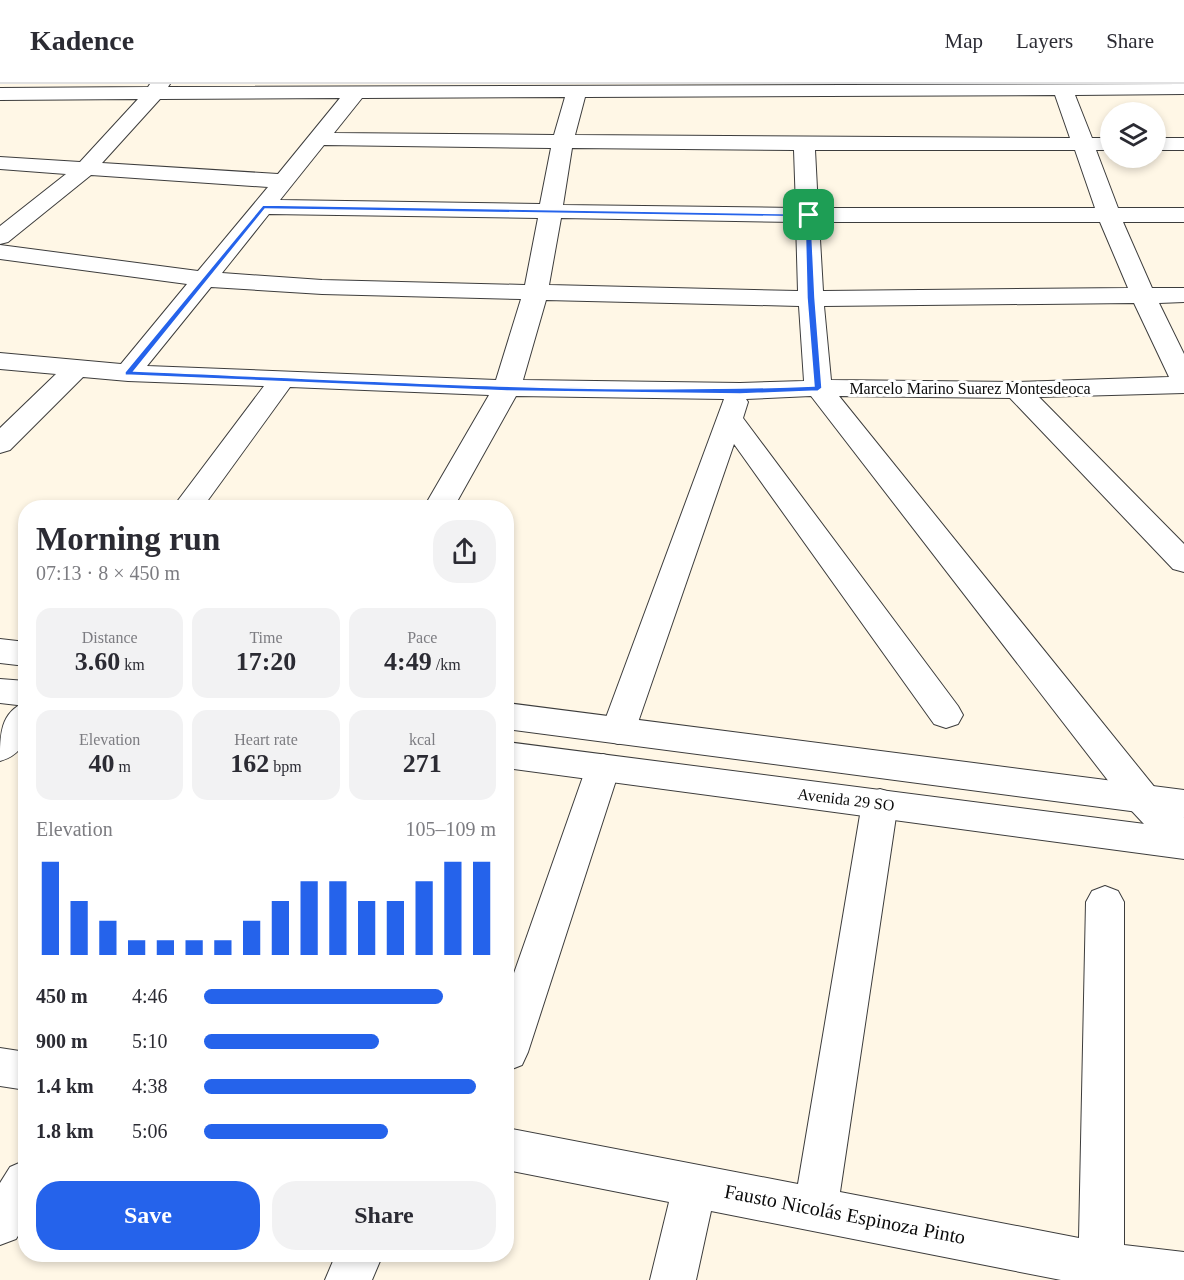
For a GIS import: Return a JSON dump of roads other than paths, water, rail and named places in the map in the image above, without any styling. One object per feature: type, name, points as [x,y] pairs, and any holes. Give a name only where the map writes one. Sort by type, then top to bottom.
[{"type":"street","points":[[0,94],[158,88],[276,88],[356,92],[407,88],[529,87],[577,91],[644,87],[1014,86],[1064,88],[1126,86],[1184,88]]},
{"type":"street","points":[[0,237],[84,170],[158,88]]},
{"type":"street","points":[[1064,88],[1109,215],[1184,383]]},
{"type":"street","points":[[444,500],[507,388],[536,291],[563,141],[577,91]]},
{"type":"street","points":[[128,374],[356,92]]},
{"type":"street","points":[[317,139],[804,144],[1100,144]]},
{"type":"street","points":[[804,144],[811,298],[818,388],[1143,799],[1184,843]]},
{"type":"street","points":[[1166,144],[1184,144]]},
{"type":"street","points":[[0,163],[284,181]]},
{"type":"street","points":[[263,207],[809,215],[1184,215]]},
{"type":"street","points":[[0,252],[204,279],[322,287],[811,298],[1184,295]]},
{"type":"street","name":"Marcelo Marino Suarez Montesdeoca","points":[[0,361],[128,374],[507,388],[734,405],[818,388],[1017,390],[1184,383]]},
{"type":"street","points":[[0,444],[77,368]]},
{"type":"street","points":[[193,500],[283,379]]},
{"type":"street","points":[[1017,390],[1184,562]]},
{"type":"street","points":[[734,405],[946,715]]},
{"type":"street","points":[[618,731],[734,405]]},
{"type":"street","points":[[0,651],[18,653]]},
{"type":"street","points":[[0,691],[18,693]]},
{"type":"street","points":[[514,717],[1184,804]]},
{"type":"street","points":[[0,748],[18,725]]},
{"type":"street","name":"Avenida 29 SO","points":[[514,756],[1184,843]]},
{"type":"street","points":[[514,1031],[603,768]]},
{"type":"street","points":[[816,1207],[880,803]]},
{"type":"street","points":[[1101,1265],[1106,902]]},
{"type":"street","points":[[0,1067],[18,1070]]},
{"type":"street","name":"Fausto Nicolás Espinoza Pinto","points":[[514,1150],[816,1207],[1037,1265],[1101,1265],[1184,1275]]},
{"type":"street","points":[[672,1280],[695,1185]]},
{"type":"street","points":[[0,1223],[18,1195]]},
{"type":"street","points":[[348,1280],[356,1262]]}]
